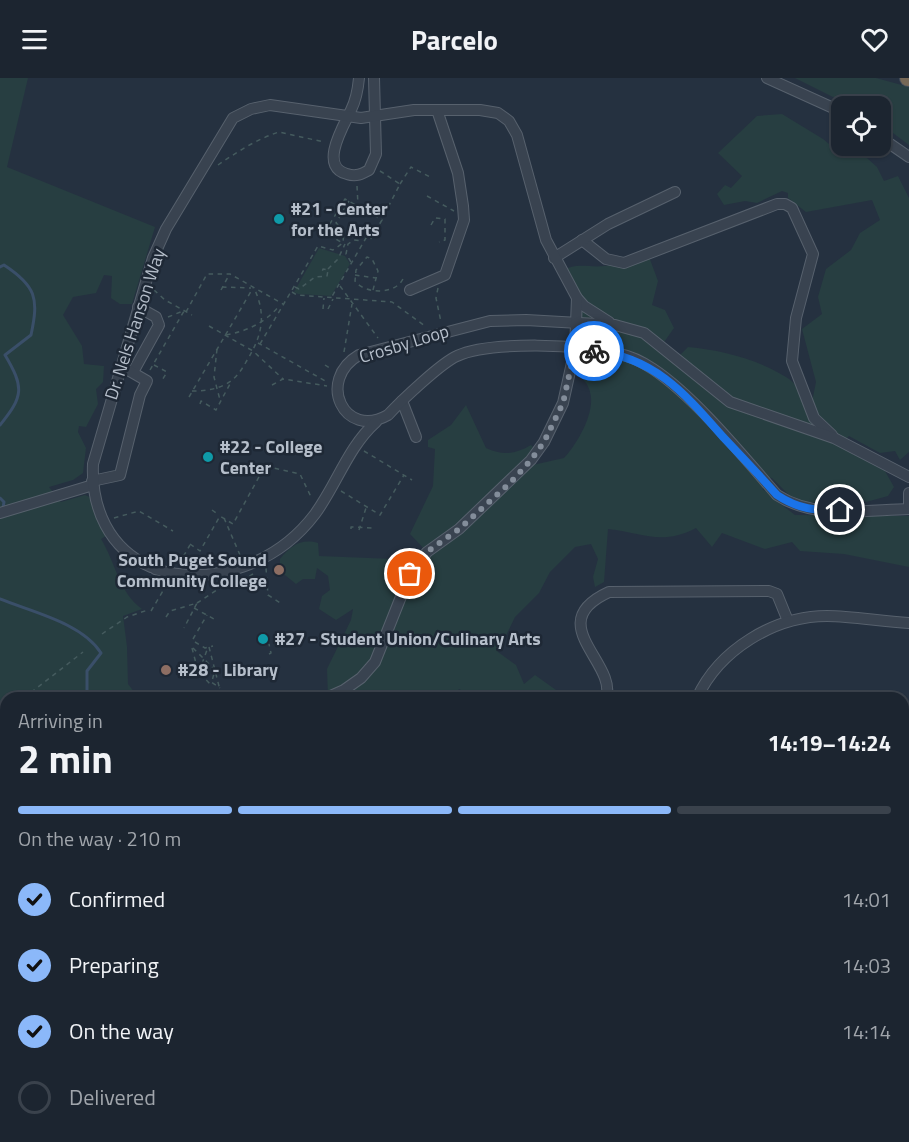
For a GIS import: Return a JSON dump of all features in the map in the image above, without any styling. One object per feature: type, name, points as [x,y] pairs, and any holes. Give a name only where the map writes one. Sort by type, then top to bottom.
[{"type":"street","points":[[359,78],[358,90],[334,155],[335,165],[341,173],[351,176],[361,175],[374,163],[376,117],[374,78]]},
{"type":"street","points":[[767,78],[831,107]]},
{"type":"street","name":"Dr. Nels Hanson Way","points":[[93,483],[102,428],[153,258],[166,229],[232,118],[251,109],[270,105],[291,106],[346,118],[436,110],[498,113],[509,121],[516,133],[546,240],[577,298],[575,349],[563,403],[544,442],[510,483],[459,529],[427,552],[410,574],[375,663],[360,678],[340,692]]},
{"type":"street","points":[[410,290],[445,275],[464,220],[458,173],[436,110]]},
{"type":"street","points":[[891,145],[909,158]]},
{"type":"street","points":[[554,258],[608,224],[675,192]]},
{"type":"street","points":[[582,240],[606,259],[624,263],[777,204],[785,204],[792,208],[813,254],[796,318],[792,361],[814,418],[834,438]]},
{"type":"street","points":[[577,298],[596,315],[615,325]]},
{"type":"street","points":[[133,372],[159,325],[156,317],[138,307]]},
{"type":"street","name":"Crosby Loop","points":[[909,478],[834,438],[730,402],[644,333],[615,325],[490,321],[359,355],[347,362],[336,388],[340,403],[351,416],[362,422],[376,422],[388,415],[455,357],[476,349],[504,346],[575,349],[620,354],[651,368],[685,394],[777,495],[791,504],[817,511],[909,506]]},
{"type":"street","points":[[0,513],[120,475],[140,394],[148,377],[121,366]]},
{"type":"street","points":[[402,401],[416,437]]},
{"type":"street","points":[[93,483],[98,510],[109,534],[129,555],[153,568],[196,576],[249,570],[303,527],[332,486],[361,436],[376,422]]},
{"type":"street","points":[[909,493],[909,506]]},
{"type":"street","points":[[606,692],[607,681],[584,643],[581,632],[587,608],[596,598],[609,592],[769,591],[777,594],[788,621]]},
{"type":"street","points":[[700,692],[722,662],[744,643],[788,621],[826,616],[909,623]]},
{"type":"path","points":[[213,168],[244,148],[279,132],[324,142]]},
{"type":"path","points":[[244,148],[247,152]]},
{"type":"path","points":[[200,404],[201,401],[216,410],[233,379],[259,344],[318,246],[333,250],[354,240],[364,241],[366,238],[370,240],[411,168],[432,178]]},
{"type":"path","points":[[380,171],[400,184]]},
{"type":"path","points":[[357,183],[358,206]]},
{"type":"path","points":[[427,195],[457,213]]},
{"type":"path","points":[[325,232],[345,199],[382,220]]},
{"type":"path","points":[[349,201],[336,223],[344,230],[346,254],[351,263]]},
{"type":"path","points":[[431,225],[435,218],[445,219],[446,240],[439,242]]},
{"type":"path","points":[[321,230],[345,244]]},
{"type":"path","points":[[328,309],[364,241]]},
{"type":"path","points":[[294,287],[299,289],[321,275],[323,269],[327,270],[338,259],[345,244]]},
{"type":"path","points":[[354,275],[367,257],[376,266],[377,278],[373,290]]},
{"type":"path","points":[[321,275],[327,276],[327,270]]},
{"type":"path","points":[[148,377],[153,364],[207,274],[230,274],[282,304]]},
{"type":"path","points":[[230,274],[221,289],[253,288]]},
{"type":"path","points":[[354,275],[377,278]]},
{"type":"path","points":[[354,275],[358,286],[373,290],[397,288],[404,276]]},
{"type":"path","points":[[339,285],[380,341]]},
{"type":"path","points":[[152,286],[160,297],[192,315]]},
{"type":"path","points":[[438,286],[436,298],[442,326]]},
{"type":"path","points":[[261,292],[263,287]]},
{"type":"path","points":[[253,288],[261,304],[263,321],[259,344]]},
{"type":"path","points":[[189,397],[253,288]]},
{"type":"path","points":[[291,292],[297,295],[392,302],[428,329]]},
{"type":"path","points":[[323,309],[324,297]]},
{"type":"path","points":[[343,356],[349,335],[352,303]]},
{"type":"path","points":[[225,335],[244,331],[263,321],[282,304]]},
{"type":"path","points":[[165,320],[171,315],[185,311]]},
{"type":"path","points":[[209,326],[253,351],[283,379],[327,387]]},
{"type":"path","points":[[259,344],[327,382]]},
{"type":"path","points":[[217,348],[214,372],[216,388],[221,401]]},
{"type":"path","points":[[153,364],[168,371],[161,382]]},
{"type":"path","points":[[325,365],[332,369]]},
{"type":"path","points":[[192,391],[216,388],[233,379]]},
{"type":"path","points":[[272,385],[283,379]]},
{"type":"path","points":[[363,451],[412,480]]},
{"type":"path","points":[[212,510],[233,524],[266,466],[300,474],[317,509]]},
{"type":"path","points":[[332,486],[380,515],[404,475]]},
{"type":"path","points":[[359,529],[366,506]]},
{"type":"path","points":[[108,522],[119,515],[139,511],[173,531]]},
{"type":"path","points":[[180,561],[190,544],[200,551],[220,516]]},
{"type":"path","points":[[166,617],[170,610],[197,603],[226,584],[231,588],[249,570],[224,518]]},
{"type":"path","points":[[351,529],[351,527],[373,528],[373,531]]},
{"type":"path","points":[[261,568],[267,564],[268,595],[282,604]]},
{"type":"path","points":[[151,611],[164,588]]},
{"type":"path","points":[[184,628],[197,603]]},
{"type":"path","points":[[194,608],[213,619]]},
{"type":"path","points":[[102,634],[127,617],[148,610]]},
{"type":"path","points":[[193,639],[207,615]]},
{"type":"path","points":[[195,642],[205,648],[213,646]]},
{"type":"path","points":[[269,644],[272,653],[269,654]]},
{"type":"path","points":[[209,646],[220,689],[212,682],[210,684],[199,672],[192,648],[215,670]]},
{"type":"path","points":[[199,672],[207,650]]},
{"type":"path","points":[[32,692],[83,652]]},
{"type":"path","points":[[212,682],[215,670]]},
{"type":"green space","points":[[0,78],[28,78],[7,167],[155,227],[132,304],[120,304],[111,298],[112,276],[104,275],[96,293],[73,297],[63,315],[82,346],[84,364],[104,366],[103,382],[96,389],[98,404],[86,427],[79,426],[78,432],[86,448],[83,473],[73,480],[49,487],[61,502],[85,495],[96,500],[109,534],[101,539],[123,586],[142,609],[123,616],[128,684],[134,692],[0,692]]},
{"type":"green space","points":[[795,78],[876,78],[909,87],[909,145],[891,132],[891,96],[831,96]]},
{"type":"green space","points":[[782,114],[831,146],[831,156],[846,158],[865,156],[877,167],[884,181],[898,176],[909,198],[909,452],[900,460],[895,451],[880,453],[849,436],[838,446],[885,471],[894,487],[888,496],[866,502],[857,495],[842,503],[796,502],[772,478],[761,477],[763,490],[770,492],[774,499],[795,515],[909,516],[909,567],[844,554],[800,551],[792,542],[765,549],[722,533],[712,547],[696,528],[673,536],[662,537],[608,529],[604,582],[595,587],[593,577],[598,559],[591,544],[575,547],[550,572],[539,593],[515,617],[498,652],[516,665],[524,684],[535,675],[556,692],[466,692],[459,689],[457,692],[328,692],[327,669],[351,620],[353,609],[336,620],[319,609],[322,596],[330,590],[328,576],[317,568],[315,579],[303,579],[296,584],[280,571],[280,559],[296,544],[312,542],[318,543],[319,556],[394,559],[410,573],[427,552],[410,534],[433,486],[435,449],[428,447],[428,440],[451,425],[466,405],[486,448],[509,453],[531,445],[540,455],[533,465],[564,458],[584,427],[591,400],[586,383],[576,372],[571,372],[578,307],[562,271],[567,268],[611,265],[648,254],[658,281],[652,305],[665,310],[674,328],[662,345],[676,359],[688,347],[738,356],[786,377],[812,402],[816,382],[802,329],[822,314],[818,297],[826,269],[851,250],[860,233],[880,220],[872,200],[806,212],[788,198],[788,193],[782,191],[757,203],[745,201],[724,205],[717,194],[725,185],[731,188],[742,176],[718,153],[757,116]]},
{"type":"green space","points":[[319,248],[345,256],[350,264],[331,296],[294,292]]},
{"type":"waterway","points":[[0,267],[4,265],[29,287],[35,311],[31,335],[5,355],[16,375],[19,391],[14,406],[0,425]]},
{"type":"waterway","points":[[0,498],[4,502],[3,508]]},
{"type":"waterway","points":[[0,599],[69,626],[93,643],[101,653],[87,671],[87,692]]},
{"type":"way so far","points":[[410,574],[427,552],[459,529],[510,483],[531,460],[544,442],[563,403],[575,349],[594,351]]},
{"type":"place","name":"#21 - Center for the Arts","points":[[279,219]]},
{"type":"place","name":"#22 - College Center","points":[[208,457]]},
{"type":"place","name":"South Puget Sound Community College","points":[[279,570]]},
{"type":"place","name":"#27 - Student Union/Culinary Arts","points":[[263,639]]},
{"type":"place","name":"#28 - Library","points":[[166,670]]},
{"type":"route","points":[[594,351],[620,354],[651,368],[685,394],[777,495],[804,509],[840,510]]}]
